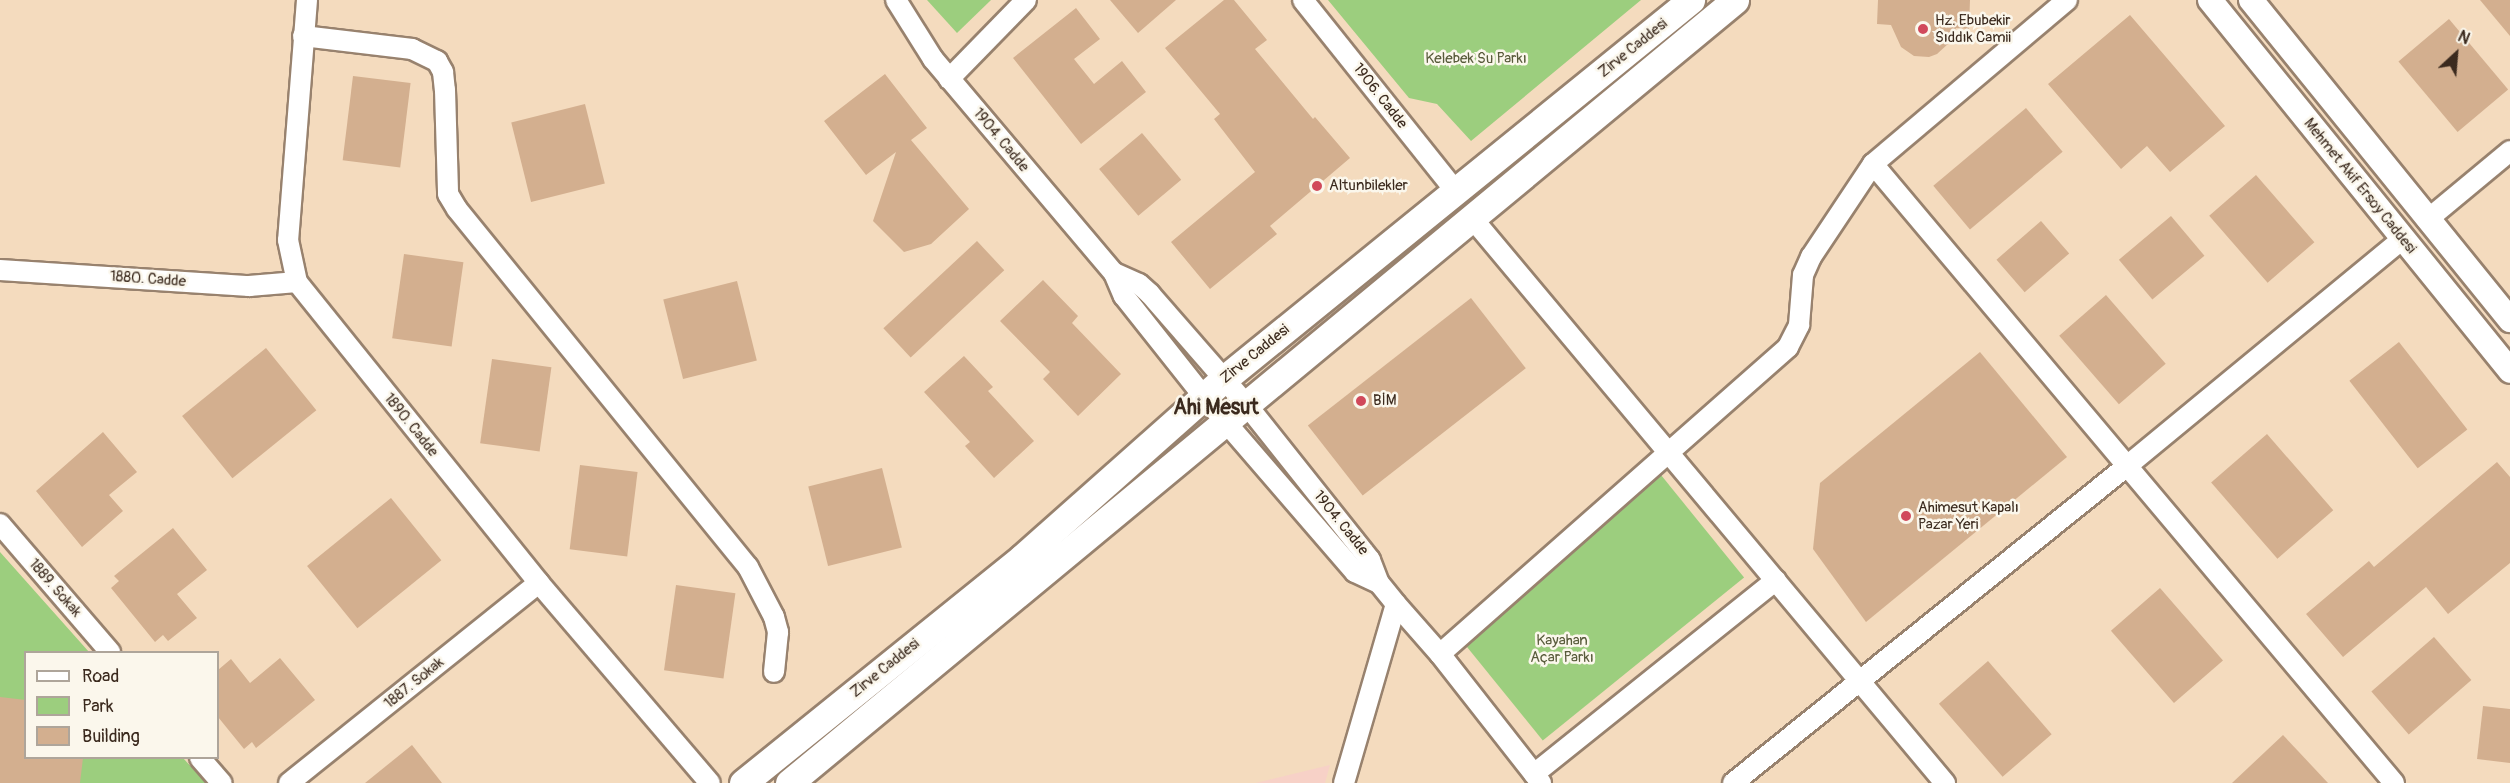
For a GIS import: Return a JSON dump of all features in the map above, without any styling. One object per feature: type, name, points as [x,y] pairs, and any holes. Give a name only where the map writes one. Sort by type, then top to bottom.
[{"type":"main road","name":"Zirve Caddesi","points":[[743,783],[1023,556],[1224,379],[1690,0]]},
{"type":"main road","name":"Zirve Caddesi","points":[[789,783],[1735,0]]},
{"type":"street","name":"1890. Cadde","points":[[308,0],[303,36],[288,240],[297,282],[539,583],[710,783]]},
{"type":"street","name":"1904. Cadde","points":[[896,0],[933,59],[1114,273],[1124,296],[1203,397],[1355,572],[1379,583]]},
{"type":"street","points":[[949,79],[1026,0]]},
{"type":"street","name":"1906. Cadde","points":[[1304,0],[1456,192]]},
{"type":"street","points":[[1440,654],[1788,347],[1799,325],[1803,274],[1811,257],[1873,164],[2067,0]]},
{"type":"street","name":"Mehmet Akif Ersoy Caddesi","points":[[2210,0],[2510,371]]},
{"type":"street","name":"Mehmet Akif Ersoy Caddesi","points":[[2251,0],[2510,320]]},
{"type":"street","points":[[303,36],[412,49],[437,61],[443,72],[446,90],[448,194],[748,567],[774,617],[777,642],[774,672]]},
{"type":"street","points":[[2427,220],[2510,151]]},
{"type":"street","points":[[1873,164],[2394,783]]},
{"type":"street","points":[[1472,218],[1945,783]]},
{"type":"street","points":[[1733,783],[2127,466],[2402,239]]},
{"type":"street","name":"1880. Cadde","points":[[0,270],[249,286],[297,282]]},
{"type":"street","name":"1904. Cadde","points":[[1114,273],[1139,284],[1150,294],[1246,404],[1370,560],[1379,583]]},
{"type":"street","name":"1889. Sokak","points":[[0,524],[109,651]]},
{"type":"street","points":[[1379,583],[1440,654],[1537,778],[1776,580]]},
{"type":"street","name":"1887. Sokak","points":[[289,783],[539,583]]},
{"type":"street","points":[[1344,783],[1396,604]]},
{"type":"street","points":[[201,759],[222,783]]},
{"type":"shaded area","points":[[1330,765],[1325,783],[1256,783]]},
{"type":"green space","points":[[927,0],[991,0],[957,33]]},
{"type":"green space","name":"Kelebek Su Parkı","points":[[1328,0],[1641,0],[1471,141],[1437,104],[1409,98]]},
{"type":"green space","name":"Kayahan Açar Parkı","points":[[1661,475],[1744,578],[1543,741],[1460,638]]},
{"type":"green space","points":[[0,552],[88,651],[24,651],[24,759],[184,759],[206,783],[0,783]]},
{"type":"building","points":[[1110,0],[1176,0],[1138,33]]},
{"type":"building","points":[[1224,0],[1234,0],[1267,40],[1255,49],[1313,119],[1315,117],[1350,158],[1270,226],[1277,234],[1210,289],[1171,242],[1255,172],[1214,119],[1220,114],[1165,48]]},
{"type":"building","name":"Hz. Ebubekir Sıddık Camii","points":[[1878,0],[1970,0],[1969,29],[1956,28],[1949,43],[1937,54],[1929,57],[1914,56],[1901,47],[1891,25],[1877,24]]},
{"type":"building","points":[[2480,0],[2510,0],[2510,36]]},
{"type":"building","points":[[1076,8],[1100,39],[1074,59],[1094,84],[1122,61],[1146,92],[1081,144],[1013,58]]},
{"type":"building","points":[[2130,15],[2225,126],[2170,172],[2147,146],[2121,169],[2048,84]]},
{"type":"building","points":[[2449,19],[2508,89],[2458,132],[2398,61]]},
{"type":"building","points":[[885,74],[927,128],[911,140],[969,209],[931,244],[904,252],[873,221],[896,152],[866,175],[824,121]]},
{"type":"building","points":[[353,76],[411,83],[400,167],[343,160]]},
{"type":"building","points":[[585,104],[605,184],[531,202],[511,122]]},
{"type":"building","points":[[2026,108],[2063,152],[1970,229],[1933,186]]},
{"type":"building","points":[[1142,133],[1181,180],[1138,216],[1099,169]]},
{"type":"building","points":[[2256,175],[2314,242],[2268,283],[2209,216]]},
{"type":"building","points":[[2171,216],[2204,256],[2152,300],[2119,260]]},
{"type":"building","points":[[2041,221],[2069,253],[2025,292],[1996,260]]},
{"type":"building","points":[[977,241],[1004,270],[911,358],[883,328]]},
{"type":"building","points":[[404,254],[463,262],[452,347],[392,338]]},
{"type":"building","points":[[1043,280],[1078,316],[1072,323],[1121,374],[1078,416],[1043,379],[1050,372],[1000,321]]},
{"type":"building","points":[[737,281],[757,361],[683,379],[663,299]]},
{"type":"building","points":[[2106,295],[2166,364],[2119,404],[2059,336]]},
{"type":"building","points":[[1471,298],[1526,368],[1363,496],[1308,425]]},
{"type":"building","points":[[2399,342],[2467,429],[2418,468],[2349,381]]},
{"type":"building","points":[[266,348],[316,410],[232,478],[182,416]]},
{"type":"building","name":"Ahimesut Kapalı Pazar Yeri","points":[[1980,352],[2067,457],[1866,622],[1813,549],[1820,483]]},
{"type":"building","points":[[964,356],[993,387],[988,391],[1034,441],[994,478],[965,446],[970,442],[924,392]]},
{"type":"building","points":[[492,359],[551,367],[540,452],[480,443]]},
{"type":"building","points":[[103,432],[137,472],[109,495],[123,511],[82,547],[36,491]]},
{"type":"building","points":[[2267,434],[2333,510],[2277,559],[2211,483]]},
{"type":"building","points":[[2497,462],[2510,477],[2510,563],[2448,614],[2426,587],[2343,657],[2306,614],[2369,561],[2374,567]]},
{"type":"building","points":[[580,465],[638,472],[627,556],[570,549]]},
{"type":"building","points":[[882,468],[902,548],[828,566],[808,486]]},
{"type":"building","points":[[391,498],[441,560],[357,628],[307,566]]},
{"type":"building","points":[[173,528],[207,570],[177,594],[197,618],[168,641],[163,635],[155,642],[111,588],[119,581],[114,576]]},
{"type":"building","points":[[676,585],[735,593],[723,679],[664,670]]},
{"type":"building","points":[[2160,588],[2223,660],[2174,703],[2111,631]]},
{"type":"building","points":[[2434,637],[2471,680],[2409,734],[2371,691]]},
{"type":"building","points":[[280,658],[315,700],[256,748],[252,742],[244,749],[219,718],[219,669],[231,659],[250,683]]},
{"type":"building","points":[[1988,661],[2052,734],[2003,777],[1939,704]]},
{"type":"building","points":[[0,697],[24,700],[24,759],[83,759],[80,783],[0,783]]},
{"type":"building","points":[[2483,706],[2510,709],[2510,763],[2477,759]]},
{"type":"building","points":[[2283,735],[2328,783],[2232,783]]},
{"type":"building","points":[[412,745],[442,783],[365,783]]},
{"type":"place","name":"Hz. Ebubekir Sıddık Camii","points":[[1923,29]]},
{"type":"place","name":"Altunbilekler","points":[[1317,186]]},
{"type":"place","name":"BİM","points":[[1361,401]]},
{"type":"place","name":"Ahimesut Kapalı Pazar Yeri","points":[[1906,516]]},
{"type":"district","name":"Ahi Mesut","points":[[1216,408]]}]
